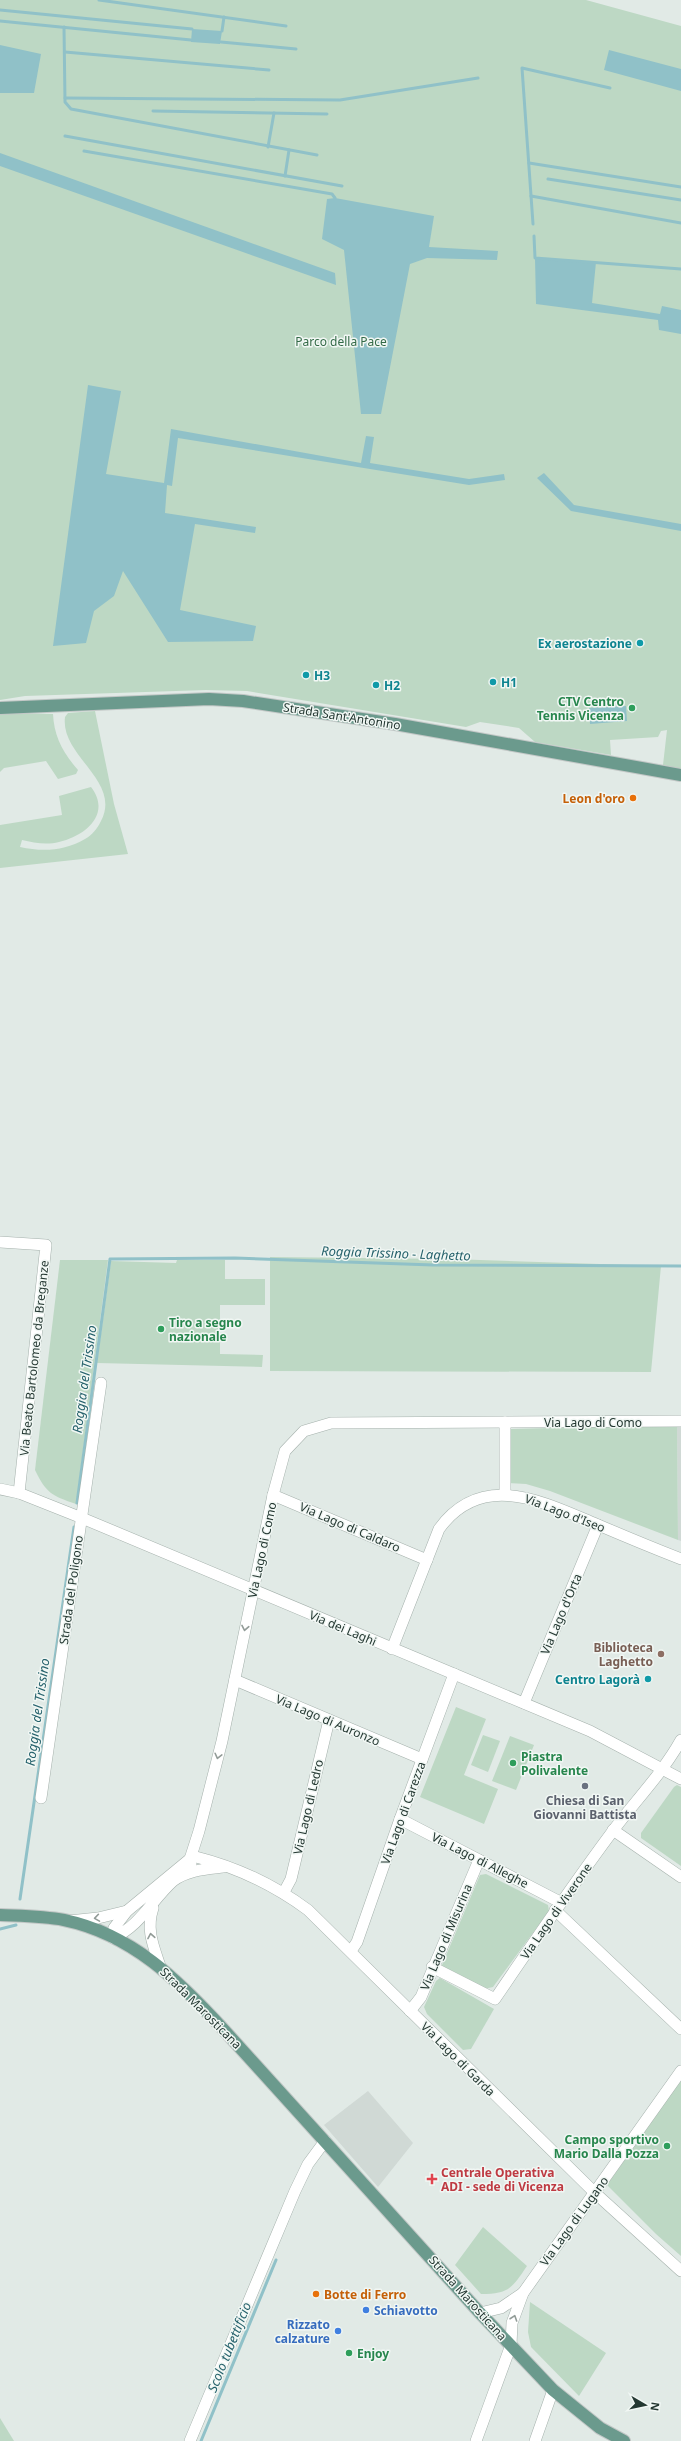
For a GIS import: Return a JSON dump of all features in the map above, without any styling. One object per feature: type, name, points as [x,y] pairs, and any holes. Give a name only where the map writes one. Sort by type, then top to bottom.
[{"type":"main road","name":"Strada Sant'Antonino","points":[[0,708],[209,699],[243,701],[411,726],[681,775]]},
{"type":"main road","name":"Strada Marosticana","points":[[0,1915],[66,1921],[114,1938],[136,1949],[160,1966],[195,1999],[480,2313],[553,2390],[600,2428],[624,2441]]},
{"type":"street","name":"Via Beato Bartolomeo da Breganze","points":[[0,1242],[46,1244],[20,1493]]},
{"type":"street","name":"Strada del Poligono","points":[[41,1798],[101,1383]]},
{"type":"street","name":"Via Lago di Como","points":[[190,1859],[220,1749],[273,1495],[285,1451],[304,1431],[331,1423],[681,1421]]},
{"type":"street","points":[[505,1422],[505,1494]]},
{"type":"street","name":"Via dei Laghi","points":[[0,1489],[20,1493],[82,1518],[392,1649],[590,1730],[681,1779]]},
{"type":"street","name":"Via Lago d'Iseo","points":[[392,1649],[439,1529],[449,1515],[476,1500],[505,1494],[540,1501],[681,1559]]},
{"type":"street","name":"Via Lago di Caldaro","points":[[273,1495],[427,1560]]},
{"type":"street","name":"Via Lago d'Orta","points":[[524,1703],[598,1525]]},
{"type":"street","name":"Via Lago di Carezza","points":[[351,1951],[357,1942],[400,1819],[454,1674]]},
{"type":"street","name":"Via Lago di Auronzo","points":[[235,1680],[422,1759]]},
{"type":"street","name":"Via Lago di Ledro","points":[[284,1892],[291,1878],[329,1720]]},
{"type":"street","name":"Via Lago di Viverone","points":[[432,1967],[495,1999],[558,1906],[613,1830],[664,1769],[681,1740]]},
{"type":"street","name":"Via Lago di Alleghe","points":[[400,1819],[479,1860],[558,1906],[681,2029]]},
{"type":"street","points":[[613,1830],[681,1877]]},
{"type":"street","name":"Via Lago di Garda","points":[[190,1859],[196,1857],[261,1880],[284,1892],[308,1910],[594,2192],[681,2271]]},
{"type":"street","points":[[114,1938],[114,1928],[127,1911],[190,1859],[195,1872]]},
{"type":"street","name":"Via Lago di Misurina","points":[[410,2011],[421,1997],[432,1967],[479,1860]]},
{"type":"street","name":"Via Lago di Garda","points":[[114,1938],[125,1933],[154,1905],[174,1881],[195,1872],[223,1867]]},
{"type":"street","name":"Via Lago di Garda","points":[[154,1905],[148,1921],[151,1939],[160,1966]]},
{"type":"street","points":[[66,1921],[98,1918],[127,1911]]},
{"type":"street","name":"Via Lago di Lugano","points":[[476,2441],[511,2345],[512,2323],[523,2293],[681,2071]]},
{"type":"street","points":[[190,2441],[295,2191],[308,2164],[325,2141]]},
{"type":"street","name":"Via Lago di Lugano","points":[[480,2313],[501,2308],[523,2293]]},
{"type":"street","points":[[535,2441],[553,2390]]},
{"type":"shaded area","points":[[677,1425],[681,1425],[681,1541],[678,1540]]},
{"type":"shaded area","points":[[368,2091],[413,2143],[378,2187],[324,2125]]},
{"type":"green space","name":"Parco della Pace","points":[[0,0],[586,0],[681,26],[681,769],[663,765],[667,730],[661,731],[658,737],[610,740],[611,755],[535,742],[519,728],[480,722],[466,727],[247,691],[206,690],[25,696],[0,700]]},
{"type":"green space","points":[[95,711],[114,804],[128,854],[0,868],[0,825],[62,815],[59,796],[91,787],[97,797],[99,806],[97,815],[93,822],[78,835],[69,839],[54,843],[36,843],[22,840],[20,847],[45,850],[69,846],[88,837],[94,832],[101,821],[105,807],[104,793],[98,781],[71,744],[66,731],[65,717],[68,713]]},
{"type":"green space","points":[[0,713],[53,714],[57,737],[64,751],[78,770],[76,774],[58,779],[46,761],[4,768],[0,772]]},
{"type":"green space","points":[[270,1257],[450,1259],[661,1266],[651,1372],[270,1371]]},
{"type":"green space","points":[[60,1260],[108,1260],[76,1504],[55,1496],[46,1489],[35,1470]]},
{"type":"green space","name":"Tiro a segno nazionale","points":[[177,1260],[225,1260],[225,1279],[265,1279],[265,1305],[220,1305],[220,1354],[263,1355],[262,1367],[97,1363],[111,1261],[176,1263]]},
{"type":"green space","points":[[677,1425],[678,1540],[550,1491],[526,1484],[508,1483],[510,1429]]},
{"type":"green space","points":[[456,1707],[486,1719],[464,1775],[498,1789],[484,1824],[420,1797]]},
{"type":"green space","points":[[483,1735],[500,1741],[488,1772],[471,1765]]},
{"type":"green space","name":"Piastra Polivalente","points":[[510,1736],[534,1745],[516,1790],[492,1781]]},
{"type":"green space","points":[[677,1785],[681,1787],[681,1866],[641,1838],[641,1833]]},
{"type":"green space","points":[[486,1874],[548,1905],[549,1911],[493,1987],[484,1989],[443,1968],[442,1965],[480,1875]]},
{"type":"green space","points":[[440,1978],[494,2009],[471,2049],[463,2050],[427,2014],[424,2007],[436,1981]]},
{"type":"green space","points":[[681,2080],[681,2256],[656,2234],[607,2185]]},
{"type":"green space","points":[[483,2227],[527,2266],[513,2285],[498,2293],[481,2294],[455,2265]]},
{"type":"green space","points":[[530,2302],[606,2353],[579,2396],[531,2347],[528,2332]]},
{"type":"green space","points":[[0,2418],[14,2441],[0,2441]]},
{"type":"water","points":[[192,29],[222,31],[220,44],[191,42]]},
{"type":"water","points":[[0,45],[41,54],[34,93],[0,93]]},
{"type":"water","points":[[609,50],[681,69],[681,91],[604,70]]},
{"type":"water","points":[[0,153],[335,273],[336,285],[0,166]]},
{"type":"water","points":[[335,198],[434,216],[429,247],[498,251],[497,260],[427,258],[410,264],[381,414],[361,414],[344,250],[322,239],[327,199]]},
{"type":"water","points":[[535,258],[596,262],[592,303],[660,314],[662,306],[681,310],[681,334],[659,330],[658,320],[536,304]]},
{"type":"water","points":[[88,385],[121,391],[106,474],[164,483],[171,429],[361,463],[366,436],[374,437],[370,463],[469,479],[504,474],[505,480],[469,485],[178,438],[172,486],[167,485],[165,513],[256,527],[255,533],[195,524],[180,610],[256,626],[253,641],[168,642],[123,571],[114,596],[94,611],[86,643],[53,646]]},
{"type":"water","points":[[544,473],[574,505],[681,524],[681,531],[571,511],[537,478]]},
{"type":"water","points":[[626,706],[627,721],[590,724],[589,708]]},
{"type":"waterway","points":[[99,0],[286,26]]},
{"type":"waterway","points":[[0,10],[192,29]]},
{"type":"waterway","points":[[222,31],[224,17]]},
{"type":"waterway","points":[[0,21],[191,40]]},
{"type":"waterway","points":[[64,27],[65,102],[71,109],[317,155]]},
{"type":"waterway","points":[[221,42],[296,49]]},
{"type":"waterway","points":[[65,52],[269,70]]},
{"type":"waterway","points":[[533,224],[522,68],[610,88]]},
{"type":"waterway","points":[[65,98],[340,100],[478,78]]},
{"type":"waterway","points":[[153,111],[327,114]]},
{"type":"waterway","points":[[268,147],[274,113]]},
{"type":"waterway","points":[[65,136],[342,186]]},
{"type":"waterway","points":[[285,176],[289,150]]},
{"type":"waterway","points":[[84,151],[332,194],[335,198]]},
{"type":"waterway","points":[[529,163],[681,187]]},
{"type":"waterway","points":[[548,179],[681,200]]},
{"type":"waterway","points":[[531,196],[681,223]]},
{"type":"waterway","points":[[534,236],[535,258],[681,269]]},
{"type":"waterway","name":"Roggia Trissino - Laghetto","points":[[77,1503],[110,1259],[235,1258],[433,1265],[681,1266]]},
{"type":"waterway","name":"Roggia del Trissino","points":[[20,1899],[74,1527]]},
{"type":"waterway","name":"Roggia del Trissino","points":[[0,1929],[16,1925]]},
{"type":"waterway","name":"Scolo tubettificio","points":[[201,2441],[276,2260]]},
{"type":"place","name":"Ex aerostazione","points":[[640,643]]},
{"type":"place","name":"H3","points":[[306,675]]},
{"type":"place","name":"H1","points":[[493,682]]},
{"type":"place","name":"H2","points":[[376,685]]},
{"type":"place","name":"CTV Centro Tennis Vicenza","points":[[632,708]]},
{"type":"place","name":"Leon d'oro","points":[[633,798]]},
{"type":"place","name":"Tiro a segno nazionale","points":[[161,1329]]},
{"type":"place","name":"Biblioteca Laghetto","points":[[661,1654]]},
{"type":"place","name":"Centro Lagorà","points":[[648,1679]]},
{"type":"place","name":"Piastra Polivalente","points":[[513,1763]]},
{"type":"place","name":"Chiesa di San Giovanni Battista","points":[[585,1786]]},
{"type":"place","name":"Campo sportivo Mario Dalla Pozza","points":[[667,2146]]},
{"type":"place","name":"Centrale Operativa ADI - sede di Vicenza","points":[[432,2179]]},
{"type":"place","name":"Botte di Ferro","points":[[316,2294]]},
{"type":"place","name":"Schiavotto","points":[[366,2310]]},
{"type":"place","name":"Rizzato calzature","points":[[338,2331]]},
{"type":"place","name":"Enjoy","points":[[349,2353]]}]
